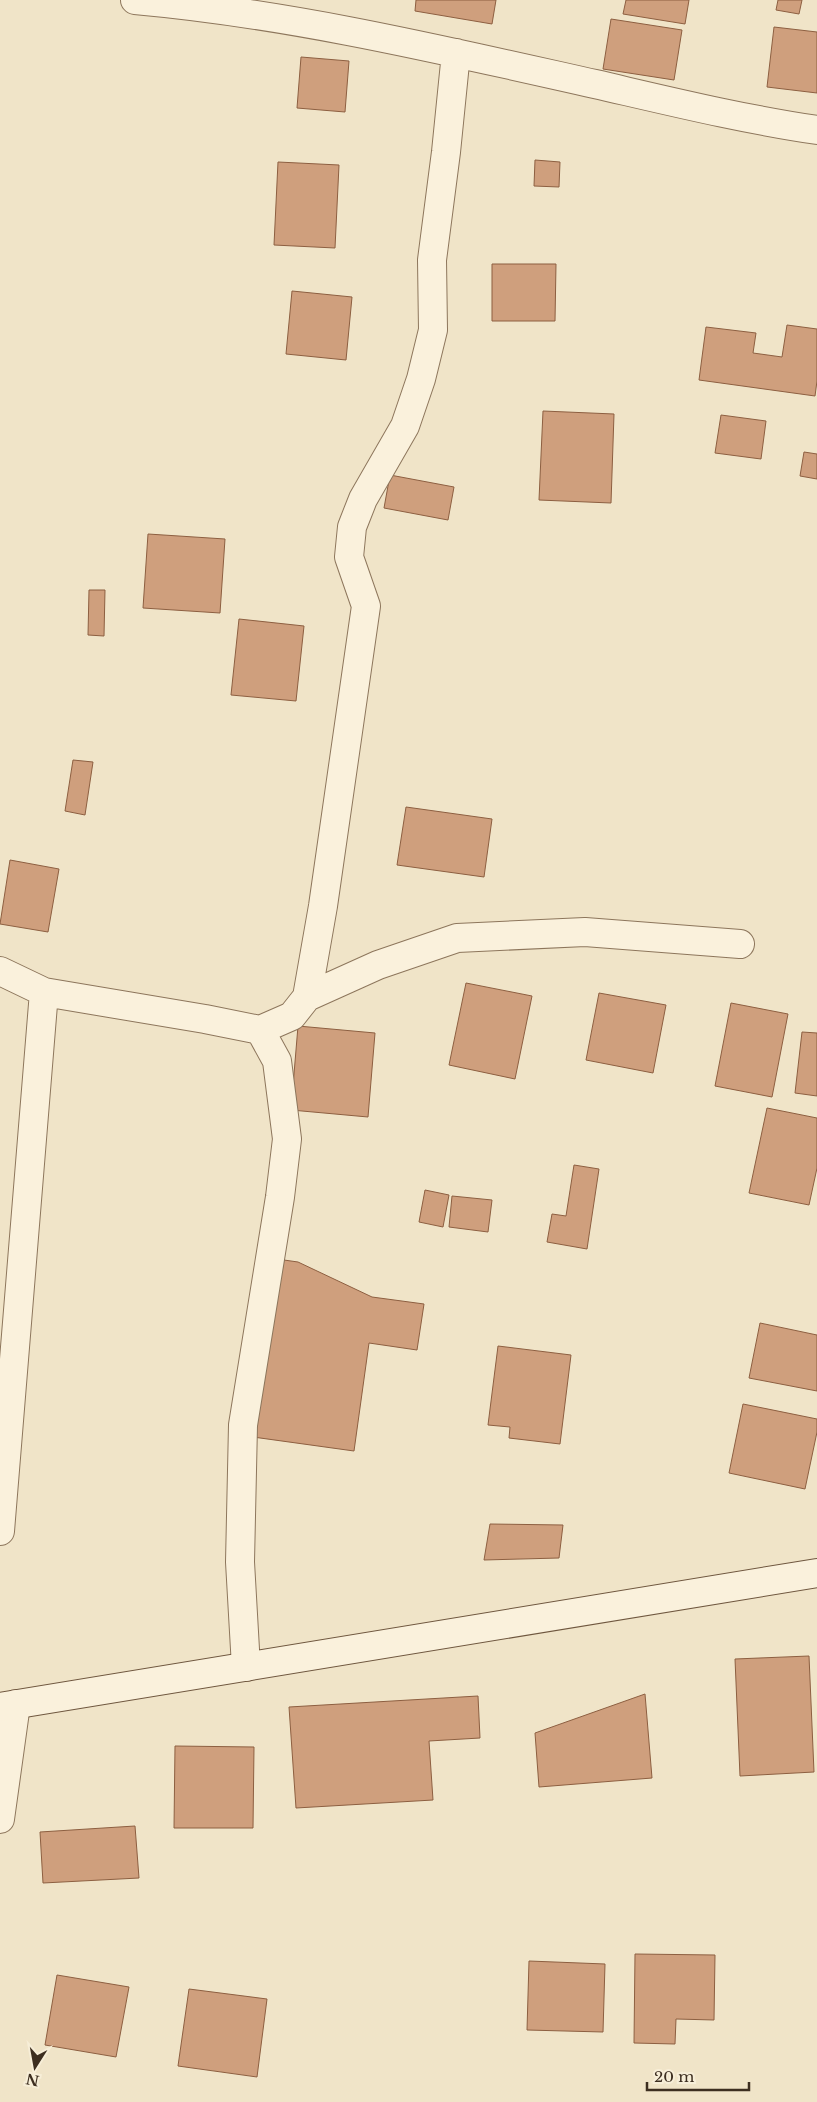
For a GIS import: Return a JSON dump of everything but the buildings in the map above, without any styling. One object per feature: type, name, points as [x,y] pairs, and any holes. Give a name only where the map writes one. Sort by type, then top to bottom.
[{"type":"street","points":[[135,0],[303,22],[456,53],[722,113],[817,130]]},
{"type":"street","points":[[307,997],[323,906],[366,606],[348,557],[352,527],[363,500],[406,426],[421,379],[433,330],[432,260],[456,53]]},
{"type":"street","points":[[0,971],[44,992],[205,1018],[260,1030],[292,1016],[307,997],[378,965],[457,938],[585,932],[740,944]]},
{"type":"street","points":[[0,1531],[44,992]]},
{"type":"street","points":[[246,1667],[240,1562],[243,1425],[280,1198],[287,1139],[277,1061],[260,1030]]},
{"type":"street","points":[[0,1818],[8,1706],[817,1573]]}]
